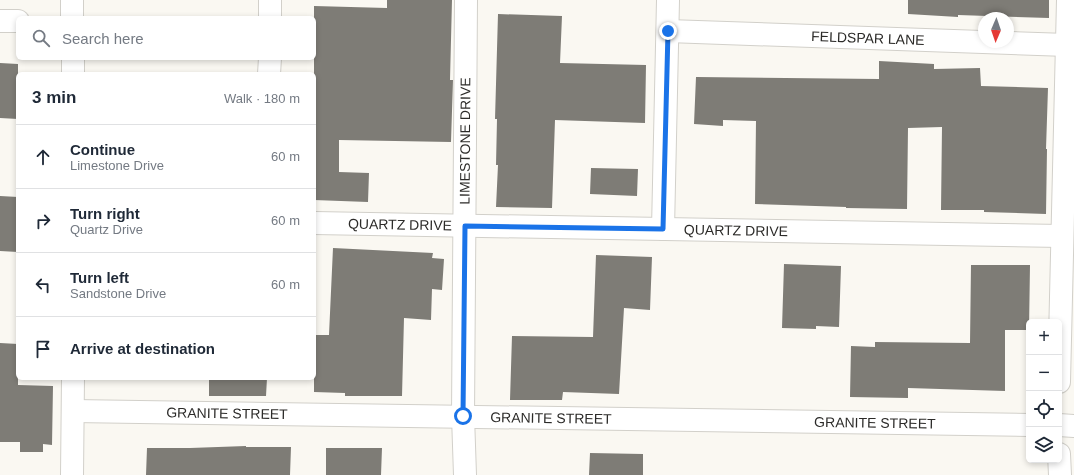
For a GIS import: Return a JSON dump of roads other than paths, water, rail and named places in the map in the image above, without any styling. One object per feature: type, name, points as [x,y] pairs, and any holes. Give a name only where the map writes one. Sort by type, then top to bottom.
[{"type":"street","points":[[72,0],[72,16]]},
{"type":"street","points":[[270,0],[270,16]]},
{"type":"street","name":"LIMESTONE DRIVE","points":[[465,475],[463,416],[466,0]]},
{"type":"street","points":[[663,229],[668,0]]},
{"type":"street","points":[[1060,355],[1068,0]]},
{"type":"street","points":[[0,21],[16,21]]},
{"type":"street","name":"FELDSPAR LANE","points":[[668,31],[1067,45]]},
{"type":"street","points":[[73,60],[73,72]]},
{"type":"street","points":[[269,72],[270,60]]},
{"type":"street","name":"QUARTZ DRIVE","points":[[316,223],[1062,236]]},
{"type":"street","points":[[72,475],[73,380]]},
{"type":"street","name":"GRANITE STREET","points":[[72,411],[1026,425]]},
{"type":"street","points":[[1062,426],[1074,426]]},
{"type":"street","points":[[1059,463],[1060,475]]}]
